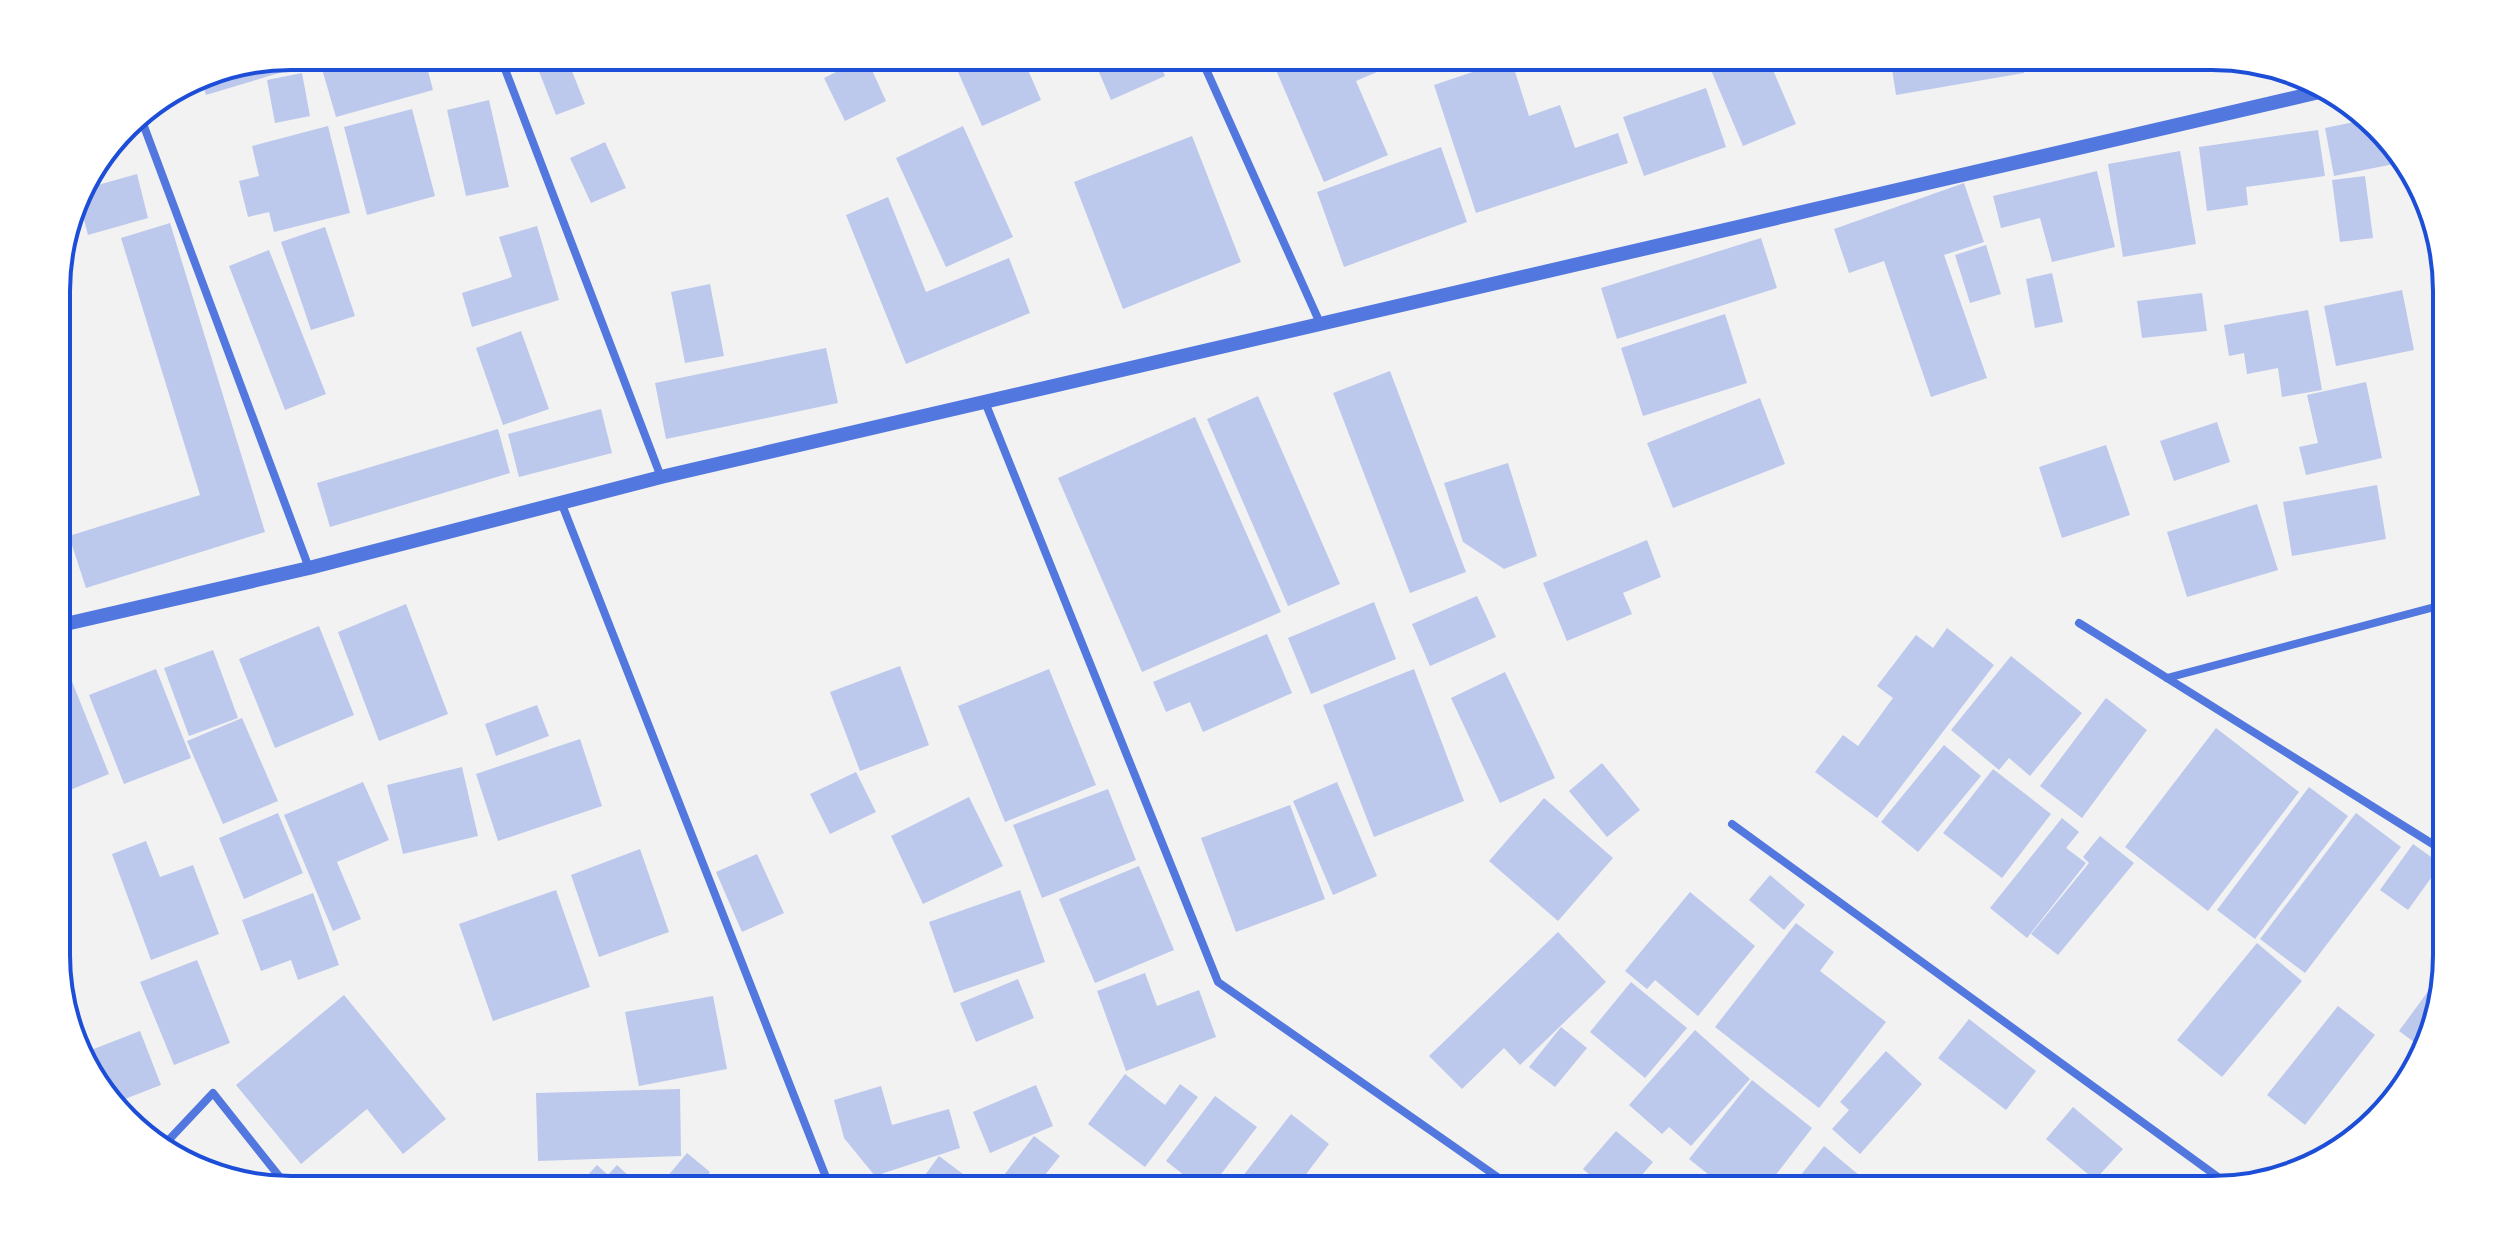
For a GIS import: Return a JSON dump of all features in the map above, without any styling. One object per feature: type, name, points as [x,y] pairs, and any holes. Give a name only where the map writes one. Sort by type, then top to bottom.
[{"type":"street","points":[[505,70],[661,477]]},
{"type":"street","points":[[1206,70],[1320,323]]},
{"type":"street","points":[[70,623],[309,568],[661,477],[2311,94]]},
{"type":"street","points":[[144,126],[309,568]]},
{"type":"street","points":[[985,402],[1218,982],[1496,1176]]},
{"type":"street","points":[[561,502],[826,1176]]},
{"type":"street","points":[[2167,678],[2433,607]]},
{"type":"street","points":[[2079,623],[2433,844]]},
{"type":"street","points":[[1732,824],[2216,1176]]},
{"type":"street","points":[[169,1140],[213,1093],[279,1176]]},
{"type":"building","points":[[289,70],[206,95],[204,88],[220,82],[262,72]]},
{"type":"building","points":[[322,70],[428,70],[433,90],[336,117]]},
{"type":"building","points":[[538,70],[572,70],[585,104],[556,115]]},
{"type":"building","points":[[840,70],[872,70],[886,101],[845,121],[824,78]]},
{"type":"building","points":[[957,70],[1028,70],[1041,100],[982,126]]},
{"type":"building","points":[[1098,70],[1163,70],[1165,76],[1111,100]]},
{"type":"building","points":[[1276,70],[1382,70],[1356,81],[1388,155],[1324,182]]},
{"type":"building","points":[[1478,70],[1514,70],[1529,116],[1560,105],[1575,148],[1618,133],[1628,163],[1476,213],[1434,85]]},
{"type":"building","points":[[1711,70],[1773,70],[1796,124],[1743,146]]},
{"type":"building","points":[[1892,70],[2023,70],[2024,73],[1896,95]]},
{"type":"building","points":[[302,73],[310,116],[275,123],[267,80]]},
{"type":"building","points":[[1706,88],[1726,147],[1644,176],[1623,117]]},
{"type":"building","points":[[489,100],[509,187],[466,196],[447,110]]},
{"type":"building","points":[[412,109],[435,196],[367,215],[344,127]]},
{"type":"building","points":[[2353,122],[2392,164],[2334,176],[2325,128]]},
{"type":"building","points":[[328,126],[350,213],[274,232],[269,212],[248,217],[239,181],[259,176],[252,146]]},
{"type":"building","points":[[963,126],[1013,237],[946,267],[896,158]]},
{"type":"building","points":[[2318,130],[2325,176],[2246,187],[2248,205],[2207,211],[2199,147]]},
{"type":"building","points":[[1192,136],[1241,262],[1123,309],[1074,182]]},
{"type":"building","points":[[605,142],[626,188],[591,203],[570,158]]},
{"type":"building","points":[[1441,147],[1467,222],[1344,267],[1317,192]]},
{"type":"building","points":[[2180,151],[2196,244],[2123,257],[2108,164]]},
{"type":"building","points":[[2097,171],[2115,247],[2052,262],[2040,218],[2001,228],[1993,196]]},
{"type":"building","points":[[137,174],[148,218],[88,235],[83,218],[98,185]]},
{"type":"building","points":[[2365,176],[2373,238],[2340,242],[2332,180]]},
{"type":"building","points":[[1964,183],[1984,242],[1944,255],[1987,378],[1931,397],[1884,261],[1849,273],[1834,229]]},
{"type":"building","points":[[888,197],[926,292],[1009,258],[1030,313],[906,364],[846,215]]},
{"type":"building","points":[[170,223],[265,532],[86,588],[70,536],[200,495],[121,238]]},
{"type":"building","points":[[537,226],[559,300],[472,327],[462,293],[512,277],[499,237]]},
{"type":"building","points":[[325,227],[355,316],[311,330],[281,242]]},
{"type":"building","points":[[1761,238],[1777,288],[1617,339],[1601,288]]},
{"type":"building","points":[[1986,245],[2001,294],[1970,303],[1955,255]]},
{"type":"building","points":[[269,250],[326,394],[285,410],[229,266]]},
{"type":"building","points":[[2052,273],[2063,322],[2035,328],[2026,279]]},
{"type":"building","points":[[710,284],[724,356],[685,363],[671,292]]},
{"type":"building","points":[[2402,290],[2414,350],[2336,366],[2324,306]]},
{"type":"building","points":[[2202,293],[2207,331],[2142,338],[2137,301]]},
{"type":"building","points":[[2308,310],[2322,390],[2282,397],[2278,368],[2247,374],[2244,353],[2229,356],[2224,325]]},
{"type":"building","points":[[1725,314],[1747,383],[1643,416],[1621,348]]},
{"type":"building","points":[[521,331],[549,409],[503,425],[476,348]]},
{"type":"building","points":[[826,348],[838,403],[666,439],[655,383]]},
{"type":"building","points":[[1390,371],[1466,572],[1410,593],[1333,393]]},
{"type":"building","points":[[2366,382],[2382,458],[2306,475],[2299,447],[2318,443],[2307,395]]},
{"type":"building","points":[[1258,396],[1340,584],[1288,606],[1207,419]]},
{"type":"building","points":[[1760,398],[1785,464],[1673,508],[1647,443]]},
{"type":"building","points":[[601,409],[612,453],[519,477],[508,434]]},
{"type":"building","points":[[1195,417],[1281,612],[1142,672],[1058,478]]},
{"type":"building","points":[[2217,422],[2230,462],[2174,481],[2160,441]]},
{"type":"building","points":[[498,429],[510,473],[330,527],[317,483]]},
{"type":"building","points":[[2106,445],[2130,515],[2062,538],[2039,467]]},
{"type":"building","points":[[1508,463],[1537,556],[1504,569],[1463,542],[1444,483]]},
{"type":"building","points":[[2377,485],[2386,539],[2292,556],[2283,502]]},
{"type":"building","points":[[2257,504],[2278,570],[2187,597],[2167,532]]},
{"type":"building","points":[[1647,540],[1661,577],[1623,593],[1632,614],[1567,641],[1543,583]]},
{"type":"building","points":[[1477,596],[1496,637],[1430,666],[1412,624]]},
{"type":"building","points":[[1374,602],[1396,659],[1311,694],[1288,638]]},
{"type":"building","points":[[406,604],[448,714],[379,741],[338,632]]},
{"type":"building","points":[[319,626],[354,715],[275,748],[239,659]]},
{"type":"building","points":[[1947,628],[1994,665],[1877,818],[1815,772],[1843,735],[1858,746],[1893,698],[1877,686],[1916,635],[1933,648]]},
{"type":"building","points":[[1267,634],[1292,693],[1203,732],[1190,702],[1166,712],[1153,682]]},
{"type":"building","points":[[213,650],[238,718],[189,736],[164,668]]},
{"type":"building","points":[[2011,656],[2082,713],[2030,776],[2009,758],[1999,770],[1951,730]]},
{"type":"building","points":[[900,666],[929,745],[860,771],[830,692]]},
{"type":"building","points":[[156,669],[191,758],[124,784],[89,695]]},
{"type":"building","points":[[1049,669],[1096,785],[1005,822],[958,706]]},
{"type":"building","points":[[1414,669],[1464,801],[1374,837],[1323,705]]},
{"type":"building","points":[[1505,672],[1555,778],[1500,803],[1451,698]]},
{"type":"building","points":[[70,679],[109,774],[70,790]]},
{"type":"building","points":[[2106,698],[2147,730],[2082,818],[2040,786]]},
{"type":"building","points":[[537,705],[549,736],[496,756],[485,724]]},
{"type":"building","points":[[242,718],[278,801],[223,824],[187,741]]},
{"type":"building","points":[[2216,728],[2299,792],[2208,911],[2125,847]]},
{"type":"building","points":[[580,739],[602,806],[498,841],[476,774]]},
{"type":"building","points":[[1944,745],[1981,776],[1918,852],[1881,822]]},
{"type":"building","points":[[1602,763],[1640,810],[1607,837],[1569,791]]},
{"type":"building","points":[[462,767],[478,836],[403,854],[387,785]]},
{"type":"building","points":[[1993,769],[2051,814],[2002,878],[1943,833]]},
{"type":"building","points":[[856,772],[876,812],[830,834],[810,794]]},
{"type":"building","points":[[363,782],[389,840],[337,862],[361,919],[333,931],[284,815]]},
{"type":"building","points":[[1337,782],[1377,876],[1333,895],[1293,801]]},
{"type":"building","points":[[2309,787],[2348,816],[2255,939],[2217,910]]},
{"type":"building","points":[[1108,789],[1136,860],[1042,898],[1013,825]]},
{"type":"building","points":[[969,797],[1003,866],[923,904],[891,836]]},
{"type":"building","points":[[1544,798],[1613,858],[1558,921],[1489,861]]},
{"type":"building","points":[[1290,805],[1325,899],[1236,932],[1201,838]]},
{"type":"building","points":[[278,813],[303,873],[244,899],[219,838]]},
{"type":"building","points":[[2356,813],[2401,847],[2305,973],[2260,939]]},
{"type":"building","points":[[2062,818],[2079,832],[2066,848],[2086,863],[2027,938],[1990,908]]},
{"type":"building","points":[[2100,836],[2134,863],[2058,955],[2031,934],[2089,863],[2083,857]]},
{"type":"building","points":[[146,841],[160,877],[193,865],[219,934],[151,960],[112,854]]},
{"type":"building","points":[[2413,844],[2433,858],[2433,875],[2408,910],[2380,890]]},
{"type":"building","points":[[640,849],[669,932],[599,957],[571,875]]},
{"type":"building","points":[[757,854],[784,913],[742,932],[716,872]]},
{"type":"building","points":[[1139,866],[1174,950],[1095,983],[1059,899]]},
{"type":"building","points":[[1770,875],[1805,905],[1784,930],[1749,900]]},
{"type":"building","points":[[556,890],[590,987],[493,1021],[459,924]]},
{"type":"building","points":[[1020,890],[1045,962],[954,993],[929,922]]},
{"type":"building","points":[[1690,892],[1755,946],[1698,1016],[1655,980],[1647,989],[1625,971]]},
{"type":"building","points":[[313,893],[339,965],[298,980],[291,960],[261,971],[242,920]]},
{"type":"building","points":[[1796,923],[1834,952],[1820,971],[1886,1022],[1819,1108],[1715,1027]]},
{"type":"building","points":[[1558,932],[1606,982],[1520,1065],[1504,1048],[1462,1089],[1429,1056]]},
{"type":"building","points":[[2257,943],[2302,981],[2222,1077],[2177,1040]]},
{"type":"building","points":[[197,960],[230,1043],[174,1065],[140,982]]},
{"type":"building","points":[[1145,973],[1157,1006],[1199,990],[1216,1037],[1126,1071],[1097,991]]},
{"type":"building","points":[[1018,979],[1034,1018],[976,1042],[960,1003]]},
{"type":"building","points":[[1631,982],[1687,1028],[1645,1078],[1590,1032]]},
{"type":"building","points":[[2430,989],[2415,1042],[2399,1031]]},
{"type":"building","points":[[344,995],[446,1119],[403,1154],[367,1109],[301,1164],[236,1085]]},
{"type":"building","points":[[713,996],[727,1069],[639,1086],[625,1012]]},
{"type":"building","points":[[2338,1006],[2375,1035],[2305,1125],[2267,1095]]},
{"type":"building","points":[[1969,1019],[2036,1071],[2006,1110],[1938,1058]]},
{"type":"building","points":[[1561,1027],[1587,1048],[1555,1087],[1529,1067]]},
{"type":"building","points":[[1695,1030],[1750,1079],[1691,1146],[1669,1127],[1662,1134],[1629,1105]]},
{"type":"building","points":[[140,1031],[161,1085],[124,1099],[107,1078],[92,1050]]},
{"type":"building","points":[[1886,1051],[1922,1084],[1860,1154],[1832,1129],[1849,1110],[1840,1102]]},
{"type":"building","points":[[1125,1074],[1165,1105],[1180,1084],[1198,1097],[1145,1167],[1088,1124]]},
{"type":"building","points":[[1752,1080],[1812,1128],[1775,1176],[1710,1176],[1689,1159]]},
{"type":"building","points":[[1036,1085],[1053,1126],[990,1153],[973,1112]]},
{"type":"building","points":[[881,1086],[892,1125],[949,1109],[960,1148],[875,1176],[844,1138],[834,1100]]},
{"type":"building","points":[[680,1089],[681,1156],[538,1161],[536,1093]]},
{"type":"building","points":[[1215,1096],[1257,1127],[1220,1176],[1185,1176],[1166,1161]]},
{"type":"building","points":[[2073,1107],[2123,1149],[2099,1176],[2090,1176],[2046,1139]]},
{"type":"building","points":[[1291,1114],[1329,1144],[1305,1176],[1243,1176]]},
{"type":"building","points":[[1616,1131],[1653,1162],[1641,1176],[1591,1176],[1583,1169]]},
{"type":"building","points":[[1034,1136],[1060,1156],[1044,1176],[1003,1176]]},
{"type":"building","points":[[1824,1146],[1860,1176],[1800,1176]]},
{"type":"building","points":[[687,1153],[710,1172],[707,1176],[668,1176]]},
{"type":"building","points":[[939,1156],[965,1176],[924,1176]]},
{"type":"building","points":[[597,1165],[608,1175],[617,1165],[629,1176],[587,1176]]}]
